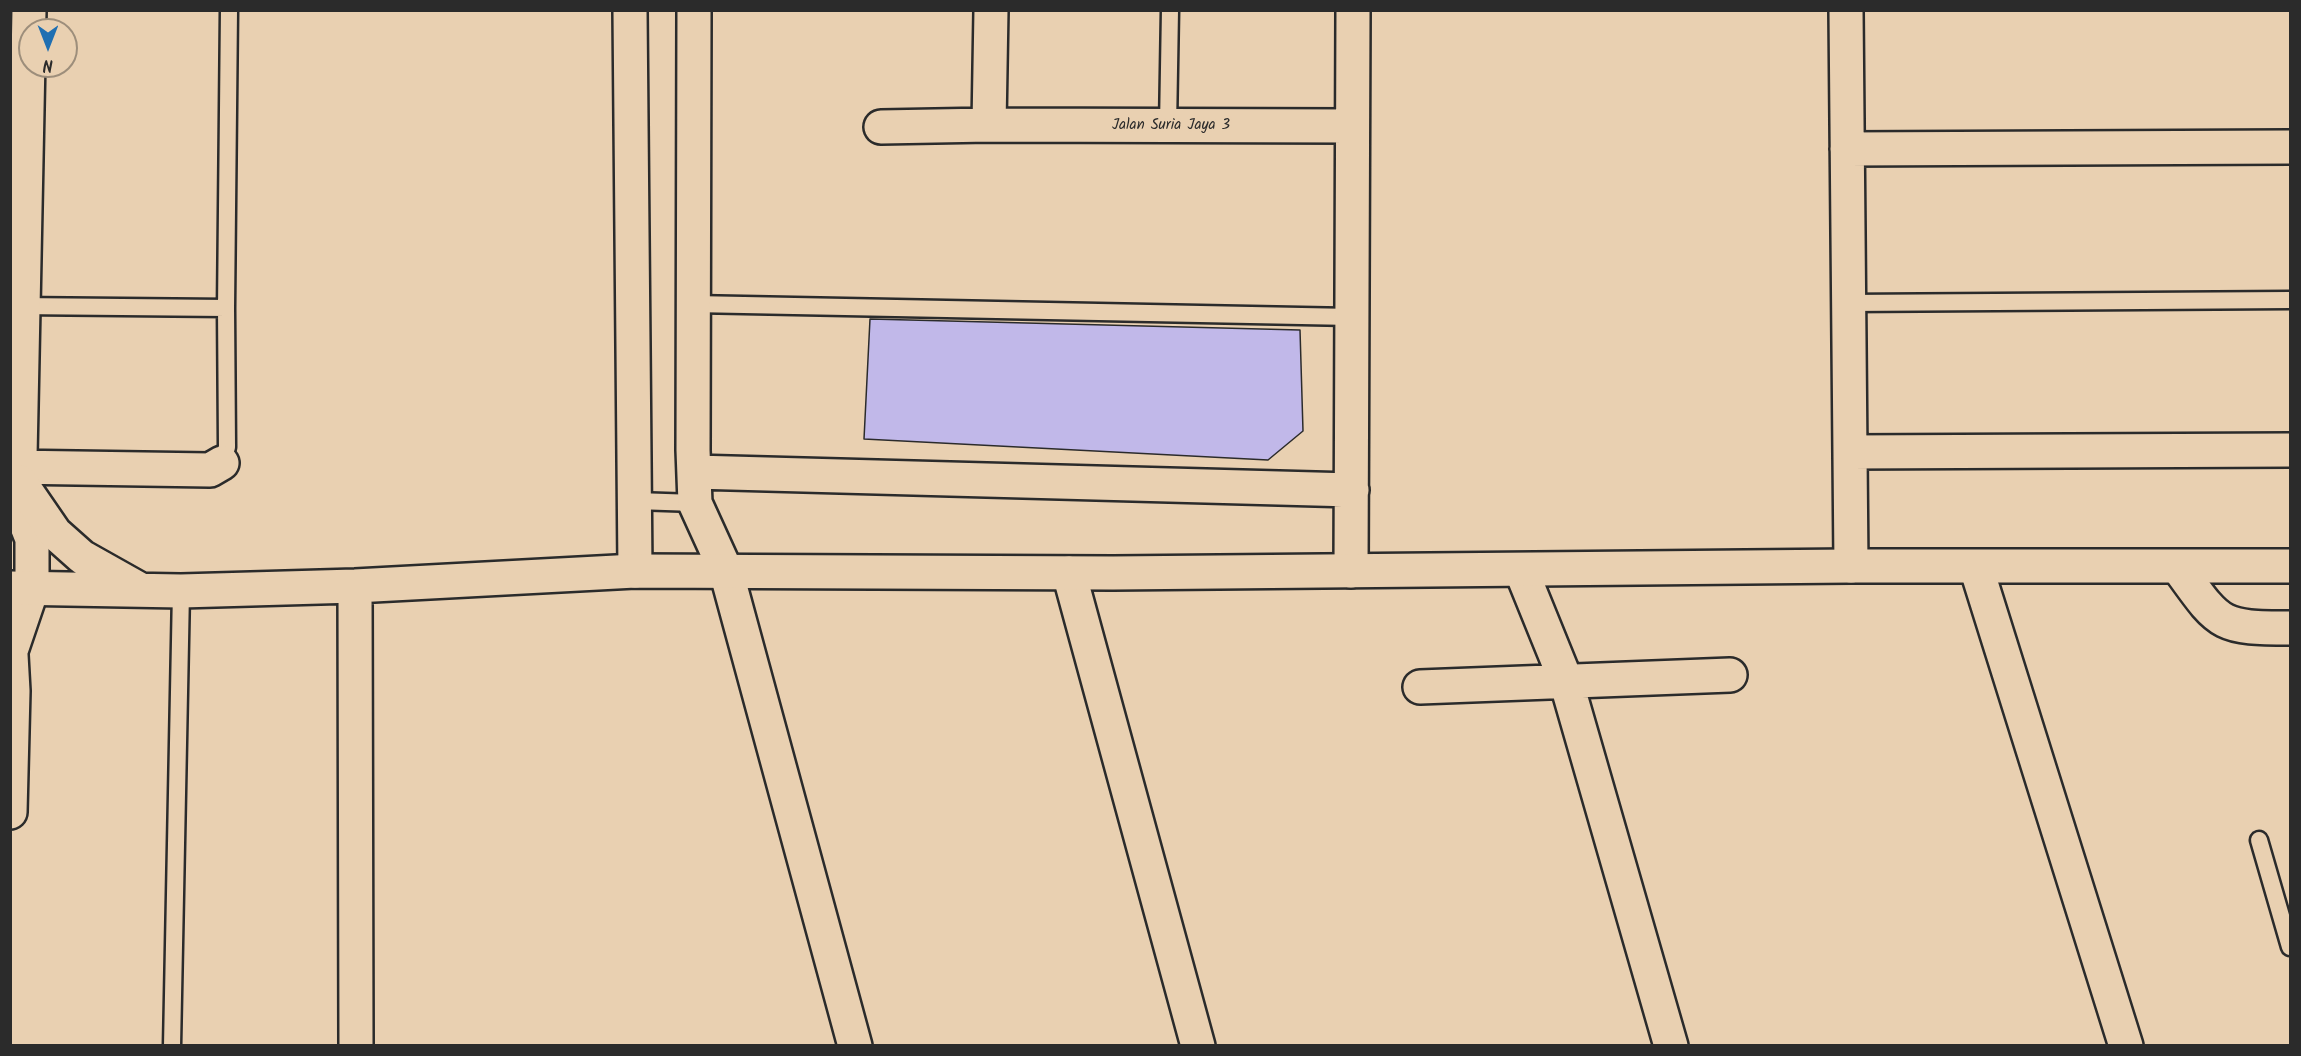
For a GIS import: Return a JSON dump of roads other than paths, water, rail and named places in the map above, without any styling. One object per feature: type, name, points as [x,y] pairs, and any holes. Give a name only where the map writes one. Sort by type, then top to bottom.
[{"type":"street","points":[[10,812],[11,642],[32,539],[15,490],[17,306],[30,10]]},
{"type":"street","points":[[630,10],[635,571]]},
{"type":"street","points":[[694,10],[695,487],[726,571],[855,1046]]},
{"type":"street","points":[[989,125],[992,10]]},
{"type":"street","points":[[1351,571],[1353,10]]},
{"type":"street","points":[[1846,10],[1851,566]]},
{"type":"street","name":"Jalan Suria Jaya 3","points":[[881,128],[989,125],[1352,126]]},
{"type":"street","points":[[1847,149],[2290,147]]},
{"type":"street","points":[[1850,452],[2290,450]]},
{"type":"street","points":[[15,490],[210,470],[222,463]]},
{"type":"street","points":[[695,487],[1352,490]]},
{"type":"street","points":[[15,490],[55,533],[82,557],[141,590]]},
{"type":"street","points":[[21,588],[182,591],[355,586],[635,571],[1069,573],[1851,566],[2290,566]]},
{"type":"street","points":[[1976,567],[2126,1046]]},
{"type":"street","points":[[2178,567],[2206,606],[2218,618],[2232,625],[2248,628],[2290,628]]},
{"type":"street","points":[[1521,570],[1566,681],[1671,1046]]},
{"type":"street","points":[[1069,573],[1198,1046]]},
{"type":"street","points":[[355,586],[356,1046]]},
{"type":"street","points":[[1420,687],[1730,675]]},
{"type":"lane","points":[[222,463],[227,447],[229,10]]},
{"type":"lane","points":[[1168,127],[1170,10]]},
{"type":"lane","points":[[1848,303],[2290,300]]},
{"type":"lane","points":[[693,304],[1352,316]]},
{"type":"lane","points":[[17,306],[226,308]]},
{"type":"lane","points":[[636,501],[695,487]]},
{"type":"lane","points":[[172,1046],[182,591]]},
{"type":"lane","points":[[2259,840],[2290,947]]}]
